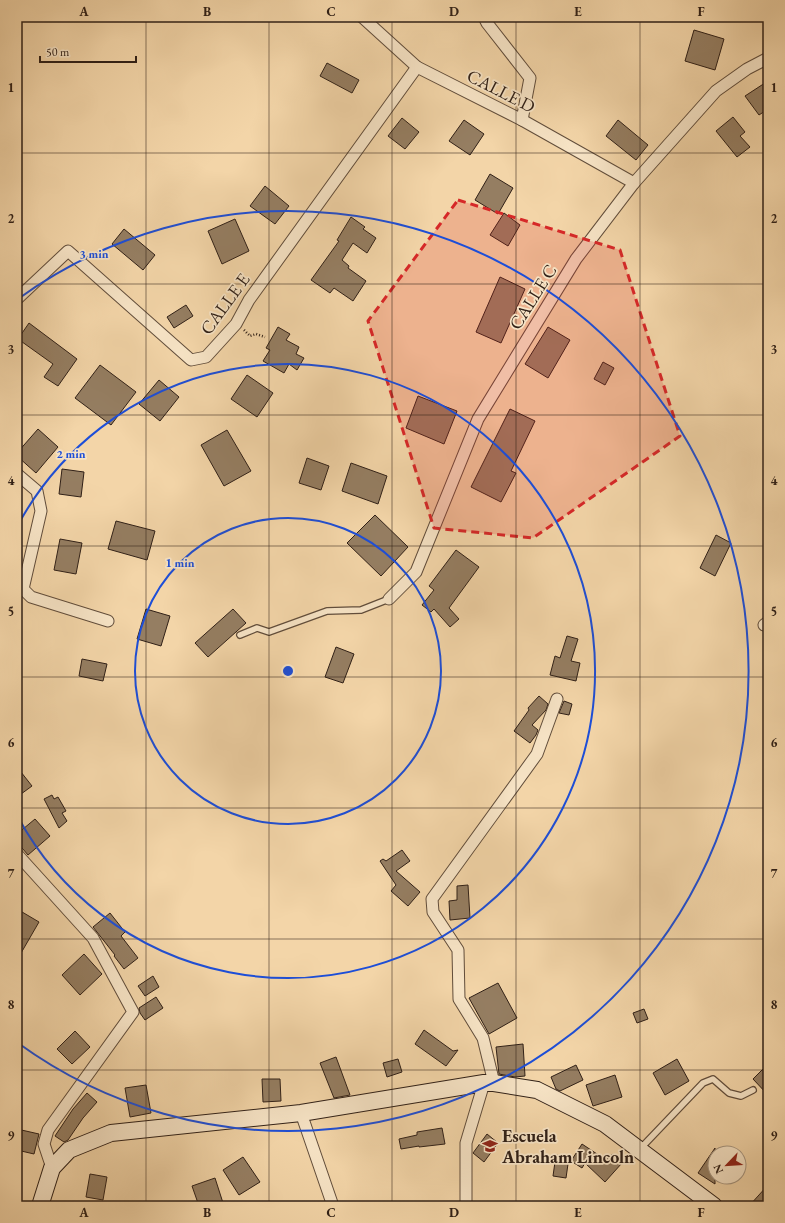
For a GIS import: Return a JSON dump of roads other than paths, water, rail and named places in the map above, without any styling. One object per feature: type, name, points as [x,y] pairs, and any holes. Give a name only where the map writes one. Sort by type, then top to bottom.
[{"type":"street","name":"CALLE D","points":[[362,17],[417,67],[522,120],[634,183]]},
{"type":"street","points":[[484,17],[487,23],[530,78],[522,120]]},
{"type":"street","name":"CALLE C","points":[[389,599],[416,572],[478,419],[576,259],[634,183],[716,90],[747,69],[768,58]]},
{"type":"street","name":"CALLE E","points":[[17,299],[68,251],[191,360],[206,357],[236,324],[249,300],[417,67]]},
{"type":"street","points":[[17,474],[37,491],[41,511],[23,589],[31,597],[108,621]]},
{"type":"street","points":[[466,1206],[466,1144],[489,1083],[483,1038],[459,999],[458,950],[433,912],[432,899],[537,754],[557,699]]},
{"type":"street","points":[[17,854],[93,938],[133,1012],[48,1130],[44,1144],[52,1168]]},
{"type":"street","points":[[40,1206],[52,1168],[69,1150],[111,1133],[301,1113],[489,1083],[537,1090],[605,1124],[714,1206]]},
{"type":"street","points":[[301,1113],[333,1206]]},
{"type":"lane","points":[[240,635],[257,628],[269,632],[327,612],[362,610],[389,599]]},
{"type":"lane","points":[[640,1149],[704,1083],[713,1079],[729,1093],[741,1096],[753,1090]]},
{"type":"place","name":"Escuela Abraham Lincoln","points":[[490,1146]]}]
